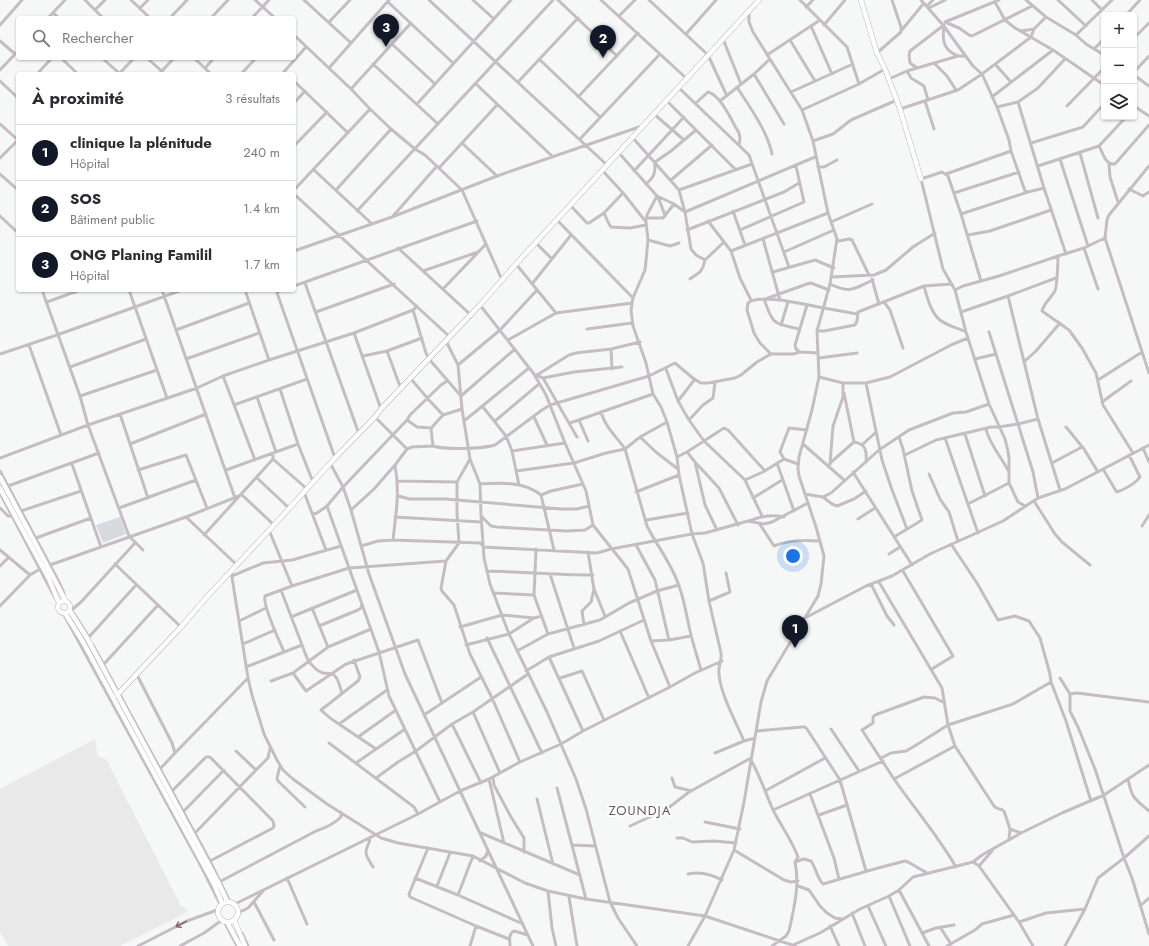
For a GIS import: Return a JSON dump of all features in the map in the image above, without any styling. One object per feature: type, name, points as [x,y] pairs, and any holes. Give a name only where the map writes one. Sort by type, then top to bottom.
[{"type":"street","points":[[0,25],[22,0]]},
{"type":"street","points":[[50,16],[65,0]]},
{"type":"street","points":[[85,0],[101,16]]},
{"type":"street","points":[[95,10],[105,0]]},
{"type":"street","points":[[131,0],[148,16]]},
{"type":"street","points":[[140,8],[148,0]]},
{"type":"street","points":[[172,16],[187,0]]},
{"type":"street","points":[[213,16],[228,0]]},
{"type":"street","points":[[255,0],[273,16]]},
{"type":"street","points":[[254,16],[269,0]]},
{"type":"street","points":[[304,0],[351,43]]},
{"type":"street","points":[[343,0],[347,4]]},
{"type":"street","points":[[329,22],[350,0]]},
{"type":"street","points":[[430,0],[608,165]]},
{"type":"street","points":[[473,0],[494,19]]},
{"type":"street","points":[[417,104],[511,0]]},
{"type":"street","points":[[358,210],[553,0]]},
{"type":"street","points":[[558,0],[617,56]]},
{"type":"street","points":[[602,0],[686,78]]},
{"type":"street","points":[[619,16],[636,0]]},
{"type":"street","points":[[649,0],[708,55],[727,96]]},
{"type":"street","points":[[686,34],[716,0]]},
{"type":"street","points":[[118,694],[232,573],[237,565],[330,463],[471,315],[642,126],[759,0]]},
{"type":"street","points":[[800,0],[847,47],[859,84]]},
{"type":"street","points":[[806,7],[813,0]]},
{"type":"street","points":[[824,24],[845,0]]},
{"type":"street","points":[[861,0],[877,53],[885,69],[900,109],[921,179],[943,269],[955,290],[988,404],[1008,451],[1009,483],[1018,502],[1025,506]]},
{"type":"street","points":[[892,0],[901,27],[901,32]]},
{"type":"street","points":[[921,0],[944,24],[973,66],[982,74],[997,107],[1009,140],[1011,151],[1026,191],[1028,192]]},
{"type":"street","points":[[877,53],[901,32],[933,0]]},
{"type":"street","points":[[927,6],[945,0]]},
{"type":"street","points":[[917,68],[910,63],[910,51],[944,24],[999,0]]},
{"type":"street","points":[[1026,0],[1046,17],[1076,35],[1101,53]]},
{"type":"street","points":[[1058,0],[1086,26]]},
{"type":"street","points":[[1092,0],[1102,10]]},
{"type":"street","points":[[1076,35],[1112,0]]},
{"type":"street","points":[[1129,12],[1140,0]]},
{"type":"street","points":[[329,68],[389,1],[411,24],[453,63]]},
{"type":"street","points":[[995,2],[1005,20],[1053,50],[1103,84]]},
{"type":"street","points":[[944,24],[959,28],[972,36],[1032,6]]},
{"type":"street","points":[[688,946],[705,916],[734,850],[740,828],[761,702],[767,681],[802,620],[818,596],[822,584],[824,562],[820,541],[798,473],[798,464],[819,377],[817,331],[834,268],[837,239],[828,213],[813,141],[802,110],[753,32],[749,22],[749,11]]},
{"type":"street","points":[[53,13],[57,16]]},
{"type":"street","points":[[900,109],[956,90],[982,74],[1031,37],[1034,29],[1046,17]]},
{"type":"street","points":[[518,82],[578,18]]},
{"type":"street","points":[[767,54],[820,20]]},
{"type":"street","points":[[1137,35],[1149,23]]},
{"type":"street","points":[[351,89],[411,24]]},
{"type":"street","points":[[944,24],[944,43],[955,55],[958,56]]},
{"type":"street","points":[[811,26],[832,74]]},
{"type":"street","points":[[1021,31],[1034,29]]},
{"type":"street","points":[[578,97],[638,34]]},
{"type":"street","points":[[296,37],[370,109],[415,149],[425,155],[462,190],[502,280]]},
{"type":"street","points":[[723,39],[741,84]]},
{"type":"street","points":[[790,40],[816,82]]},
{"type":"street","points":[[0,41],[15,54],[0,70]]},
{"type":"street","points":[[1094,49],[1101,42]]},
{"type":"street","points":[[392,44],[435,84]]},
{"type":"street","points":[[296,58],[306,46]]},
{"type":"street","points":[[992,97],[1053,50]]},
{"type":"street","points":[[580,139],[660,54]]},
{"type":"street","points":[[889,79],[917,68],[935,64],[958,56],[966,56]]},
{"type":"street","points":[[1137,69],[1149,56]]},
{"type":"street","points":[[539,59],[600,117]]},
{"type":"street","points":[[720,101],[770,59]]},
{"type":"street","points":[[997,107],[1018,102],[1038,88],[1065,59]]},
{"type":"street","points":[[39,72],[50,60]]},
{"type":"street","points":[[63,60],[76,72]]},
{"type":"street","points":[[104,60],[117,72]]},
{"type":"street","points":[[121,72],[132,60]]},
{"type":"street","points":[[149,60],[161,72]]},
{"type":"street","points":[[163,72],[172,60]]},
{"type":"street","points":[[196,60],[209,72]]},
{"type":"street","points":[[205,68],[212,60]]},
{"type":"street","points":[[243,72],[254,60]]},
{"type":"street","points":[[285,72],[295,60]]},
{"type":"street","points":[[373,64],[438,124]]},
{"type":"street","points":[[791,92],[853,64]]},
{"type":"street","points":[[935,64],[947,76],[956,90]]},
{"type":"street","points":[[995,64],[1011,82]]},
{"type":"street","points":[[802,110],[859,84],[885,69]]},
{"type":"street","points":[[907,71],[911,78],[924,86],[926,100],[934,129]]},
{"type":"street","points":[[1067,106],[1101,71]]},
{"type":"street","points":[[754,74],[784,124]]},
{"type":"street","points":[[1137,77],[1149,86]]},
{"type":"street","points":[[0,81],[16,95]]},
{"type":"street","points":[[296,83],[348,133]]},
{"type":"street","points":[[476,84],[554,157]]},
{"type":"street","points":[[678,87],[747,152],[789,267]]},
{"type":"street","points":[[737,88],[765,133],[770,143],[772,154]]},
{"type":"street","points":[[296,101],[305,91]]},
{"type":"street","points":[[696,103],[708,92],[711,92],[720,101],[739,134],[739,145]]},
{"type":"street","points":[[666,100],[735,169]]},
{"type":"street","points":[[813,141],[833,134],[851,120],[897,100]]},
{"type":"street","points":[[1018,102],[1066,254]]},
{"type":"street","points":[[392,217],[498,105]]},
{"type":"street","points":[[1031,143],[1083,127],[1101,107]]},
{"type":"street","points":[[296,188],[370,109]]},
{"type":"street","points":[[1137,109],[1149,116]]},
{"type":"street","points":[[296,144],[327,112]]},
{"type":"street","points":[[654,114],[684,140]]},
{"type":"street","points":[[634,171],[684,117]]},
{"type":"street","points":[[1038,166],[1099,146],[1123,120]]},
{"type":"street","points":[[0,124],[16,138]]},
{"type":"street","points":[[1109,164],[1115,164],[1149,125]]},
{"type":"street","points":[[296,250],[392,217],[497,176],[642,126]]},
{"type":"street","points":[[336,190],[392,129]]},
{"type":"street","points":[[655,162],[696,130]]},
{"type":"street","points":[[632,137],[679,190],[685,212],[687,230],[692,251],[705,260]]},
{"type":"street","points":[[0,158],[16,142]]},
{"type":"street","points":[[462,144],[497,176]]},
{"type":"street","points":[[671,180],[712,145]]},
{"type":"street","points":[[1099,146],[1109,164],[1110,177],[1118,202]]},
{"type":"street","points":[[921,179],[942,172],[946,174],[1011,151]]},
{"type":"street","points":[[619,153],[658,196],[674,204],[685,212]]},
{"type":"street","points":[[1080,153],[1098,218]]},
{"type":"street","points":[[685,212],[816,157]]},
{"type":"street","points":[[1060,159],[1088,246]]},
{"type":"street","points":[[818,167],[824,167],[837,160]]},
{"type":"street","points":[[646,184],[654,178],[655,162]]},
{"type":"street","points":[[679,190],[752,164]]},
{"type":"street","points":[[740,230],[804,202],[796,166]]},
{"type":"street","points":[[1149,166],[1118,202],[1109,215],[1105,238],[1149,373]]},
{"type":"street","points":[[314,170],[358,210],[371,224]]},
{"type":"street","points":[[602,170],[646,222]]},
{"type":"street","points":[[954,193],[1019,172]]},
{"type":"street","points":[[0,174],[14,186]]},
{"type":"street","points":[[946,174],[968,235],[981,281]]},
{"type":"street","points":[[687,230],[765,200],[791,189],[799,183]]},
{"type":"street","points":[[961,214],[1044,188]]},
{"type":"street","points":[[1129,189],[1143,196],[1149,192]]},
{"type":"street","points":[[570,205],[587,223],[592,222],[604,213],[622,193]]},
{"type":"street","points":[[296,196],[394,284],[450,337]]},
{"type":"street","points":[[658,196],[665,215]]},
{"type":"street","points":[[658,196],[646,222],[648,240],[644,270],[633,298],[631,310],[632,324],[640,342],[653,394],[668,422],[677,458],[679,475],[692,534],[703,563],[709,601],[722,660],[719,670],[720,680],[725,696],[744,741]]},
{"type":"street","points":[[604,213],[611,227],[630,228],[662,218],[674,204]]},
{"type":"street","points":[[831,222],[872,204]]},
{"type":"street","points":[[968,235],[990,231],[1051,210]]},
{"type":"street","points":[[734,211],[745,246]]},
{"type":"street","points":[[731,251],[828,213]]},
{"type":"street","points":[[0,216],[16,231]]},
{"type":"street","points":[[557,220],[633,298]]},
{"type":"street","points":[[296,285],[477,221]]},
{"type":"street","points":[[708,221],[731,251],[740,278],[751,300]]},
{"type":"street","points":[[784,252],[834,230]]},
{"type":"street","points":[[831,278],[870,275],[886,270],[913,247],[935,233]]},
{"type":"street","points":[[532,284],[571,235]]},
{"type":"street","points":[[955,290],[963,286],[1084,248],[1105,238]]},
{"type":"street","points":[[763,239],[780,300]]},
{"type":"street","points":[[837,239],[839,241],[849,239],[852,240],[870,275],[879,304]]},
{"type":"street","points":[[648,240],[670,246],[679,243]]},
{"type":"street","points":[[690,279],[700,272],[705,260],[724,242]]},
{"type":"street","points":[[536,243],[552,259]]},
{"type":"street","points":[[443,289],[486,244]]},
{"type":"street","points":[[398,248],[471,315]]},
{"type":"street","points":[[1084,248],[1098,289]]},
{"type":"street","points":[[423,271],[479,252]]},
{"type":"street","points":[[1058,256],[1056,278],[1057,285],[1042,311],[1069,330],[1077,339],[1093,367],[1098,380],[1102,402],[1133,453]]},
{"type":"street","points":[[773,272],[815,260],[834,268]]},
{"type":"street","points":[[516,264],[556,313]]},
{"type":"street","points":[[961,312],[1056,278]]},
{"type":"street","points":[[830,284],[841,290],[850,290],[872,280]]},
{"type":"street","points":[[305,283],[359,434]]},
{"type":"street","points":[[766,299],[779,293],[811,283],[829,290]]},
{"type":"street","points":[[316,312],[394,284]]},
{"type":"street","points":[[771,354],[760,343],[754,333],[747,306],[751,300],[780,300],[857,314],[924,286],[952,284]]},
{"type":"street","points":[[924,286],[937,318],[944,323],[966,332]]},
{"type":"street","points":[[458,365],[500,330],[537,290]]},
{"type":"street","points":[[43,292],[80,396],[88,425],[120,508],[129,536],[143,550]]},
{"type":"street","points":[[46,302],[74,292]]},
{"type":"street","points":[[130,292],[167,398]]},
{"type":"street","points":[[163,292],[226,470],[238,496],[274,525]]},
{"type":"street","points":[[0,354],[176,292]]},
{"type":"street","points":[[246,292],[269,360]]},
{"type":"street","points":[[276,292],[335,458]]},
{"type":"street","points":[[1008,296],[1038,419],[1060,490]]},
{"type":"street","points":[[766,299],[770,317],[773,321],[799,330]]},
{"type":"street","points":[[781,325],[788,302]]},
{"type":"street","points":[[884,302],[890,310],[903,348]]},
{"type":"street","points":[[176,330],[249,303]]},
{"type":"street","points":[[508,340],[556,313],[632,303]]},
{"type":"street","points":[[480,305],[535,375],[546,395],[586,491],[593,525],[628,569],[651,641],[670,687]]},
{"type":"street","points":[[800,352],[796,349],[795,345],[807,305]]},
{"type":"street","points":[[0,458],[88,425],[197,388],[223,376],[354,333],[413,310],[417,306]]},
{"type":"street","points":[[413,310],[429,359],[461,396]]},
{"type":"street","points":[[817,331],[855,325],[857,321],[857,314]]},
{"type":"street","points":[[1025,361],[1036,351],[1060,323]]},
{"type":"street","points":[[588,329],[632,324]]},
{"type":"street","points":[[989,332],[1033,472],[1038,498]]},
{"type":"street","points":[[186,359],[259,333]]},
{"type":"street","points":[[354,333],[381,409]]},
{"type":"street","points":[[363,356],[387,351],[422,338]]},
{"type":"street","points":[[819,377],[843,383],[866,383],[890,377],[951,345],[968,338]]},
{"type":"street","points":[[70,367],[146,339]]},
{"type":"street","points":[[446,341],[458,365],[462,409],[470,459],[480,484],[481,522],[487,571],[493,593],[509,634],[547,712],[576,779],[586,809],[610,902],[618,918],[637,946]]},
{"type":"street","points":[[535,375],[576,353],[611,349],[640,342]]},
{"type":"street","points":[[29,344],[61,435]]},
{"type":"street","points":[[461,396],[515,349]]},
{"type":"street","points":[[611,349],[612,369]]},
{"type":"street","points":[[387,351],[400,388]]},
{"type":"street","points":[[351,510],[374,489],[407,449],[412,447],[433,446],[469,448],[495,445],[550,405],[649,376],[675,364],[701,383],[715,383],[737,377],[771,354],[793,354],[800,352],[818,353]]},
{"type":"street","points":[[1098,380],[1142,352]]},
{"type":"street","points":[[819,358],[857,353]]},
{"type":"street","points":[[975,359],[996,354]]},
{"type":"street","points":[[535,375],[543,378],[574,372],[622,367]]},
{"type":"street","points":[[464,421],[529,368]]},
{"type":"street","points":[[666,369],[678,401],[689,420],[704,441],[745,480],[762,516]]},
{"type":"street","points":[[80,396],[157,370]]},
{"type":"street","points":[[223,376],[255,460]]},
{"type":"street","points":[[543,378],[577,437]]},
{"type":"street","points":[[234,405],[307,379]]},
{"type":"street","points":[[411,379],[427,398],[444,414]]},
{"type":"street","points":[[678,401],[695,379]]},
{"type":"street","points":[[313,514],[327,506],[410,415],[441,384],[447,381]]},
{"type":"street","points":[[1102,402],[1131,381]]},
{"type":"street","points":[[689,420],[703,405],[713,398],[715,383]]},
{"type":"street","points":[[843,383],[854,442]]},
{"type":"street","points":[[866,383],[879,450],[888,479],[907,529]]},
{"type":"street","points":[[495,421],[539,384]]},
{"type":"street","points":[[280,389],[298,444],[313,482]]},
{"type":"street","points":[[829,465],[833,426],[838,414],[844,390]]},
{"type":"street","points":[[570,423],[653,394]]},
{"type":"street","points":[[204,535],[273,459],[274,453],[257,397]]},
{"type":"street","points":[[824,497],[834,491],[844,480],[879,450],[909,430],[953,414],[966,412],[988,404]]},
{"type":"street","points":[[483,407],[506,436],[512,451],[519,485]]},
{"type":"street","points":[[433,446],[432,428],[444,414],[462,409]]},
{"type":"street","points":[[601,412],[603,420],[625,449],[636,492],[652,537],[656,540],[679,585],[701,670]]},
{"type":"street","points":[[120,414],[148,498]]},
{"type":"street","points":[[130,444],[206,414]]},
{"type":"street","points":[[375,417],[407,449]]},
{"type":"street","points":[[534,417],[547,445]]},
{"type":"street","points":[[905,455],[928,443],[945,438],[991,427],[1018,424],[1038,419]]},
{"type":"street","points":[[407,420],[417,426],[432,428]]},
{"type":"street","points":[[579,420],[588,441]]},
{"type":"street","points":[[516,471],[574,463],[625,449],[640,437],[668,422]]},
{"type":"street","points":[[1066,427],[1082,446],[1098,472]]},
{"type":"street","points":[[677,458],[724,428],[728,430],[765,471]]},
{"type":"street","points":[[798,464],[784,459],[780,452],[789,428],[807,430]]},
{"type":"street","points":[[986,429],[994,447],[1001,455],[1009,472]]},
{"type":"street","points":[[862,444],[876,433]]},
{"type":"street","points":[[965,434],[985,496]]},
{"type":"street","points":[[640,437],[657,453],[678,469]]},
{"type":"street","points":[[894,537],[922,520],[912,491],[905,455],[899,437]]},
{"type":"street","points":[[945,438],[978,533]]},
{"type":"street","points":[[854,442],[862,444],[866,451],[866,462]]},
{"type":"street","points":[[829,465],[854,442]]},
{"type":"street","points":[[512,451],[565,443]]},
{"type":"street","points":[[226,470],[298,444]]},
{"type":"street","points":[[803,444],[829,465],[844,480]]},
{"type":"street","points":[[802,620],[951,544],[1003,521],[1038,498],[1060,490],[1098,472],[1149,445]]},
{"type":"street","points":[[1052,462],[1082,446]]},
{"type":"street","points":[[1143,448],[1149,462]]},
{"type":"street","points":[[688,452],[695,462],[719,488],[738,525]]},
{"type":"street","points":[[8,486],[99,453]]},
{"type":"street","points":[[138,470],[185,454],[207,508]]},
{"type":"street","points":[[1103,469],[1116,492],[1123,489],[1137,481],[1140,477],[1129,455]]},
{"type":"street","points":[[273,459],[306,490],[326,550]]},
{"type":"street","points":[[470,459],[457,482],[459,543],[446,561],[441,588],[454,605],[466,645],[492,698],[520,762]]},
{"type":"street","points":[[745,480],[765,471],[784,459]]},
{"type":"street","points":[[695,462],[705,505],[717,530]]},
{"type":"street","points":[[330,463],[343,487],[367,566],[405,674],[533,946]]},
{"type":"street","points":[[777,463],[794,511]]},
{"type":"street","points":[[72,464],[101,547]]},
{"type":"street","points":[[393,540],[398,496],[398,481],[395,465]]},
{"type":"street","points":[[0,471],[59,582],[65,601]]},
{"type":"street","points":[[853,472],[912,565]]},
{"type":"street","points":[[929,474],[940,499],[949,512],[958,541]]},
{"type":"street","points":[[636,492],[679,475]]},
{"type":"street","points":[[0,477],[65,601],[70,604],[67,611]]},
{"type":"street","points":[[257,478],[290,508]]},
{"type":"street","points":[[120,508],[196,480]]},
{"type":"street","points":[[753,498],[782,480]]},
{"type":"street","points":[[398,481],[457,482]]},
{"type":"street","points":[[480,484],[498,483],[519,485],[536,491],[541,495],[554,550]]},
{"type":"street","points":[[968,504],[1009,483]]},
{"type":"street","points":[[541,495],[551,491],[582,484]]},
{"type":"street","points":[[0,488],[49,579],[59,603],[59,609],[67,611],[89,637],[229,901],[235,904],[238,913]]},
{"type":"street","points":[[21,511],[81,491]]},
{"type":"street","points":[[805,494],[824,497],[832,504],[838,506],[854,499],[866,491]]},
{"type":"street","points":[[0,493],[59,603]]},
{"type":"street","points":[[50,565],[186,517],[238,496]]},
{"type":"street","points":[[398,496],[410,499],[458,500],[577,509],[588,506]]},
{"type":"street","points":[[1034,501],[1055,534],[1062,542],[1090,565]]},
{"type":"street","points":[[1016,512],[1018,502]]},
{"type":"street","points":[[748,521],[759,523],[772,522],[808,503]]},
{"type":"street","points":[[327,506],[379,652],[387,690],[440,802]]},
{"type":"street","points":[[0,508],[8,516],[12,516]]},
{"type":"street","points":[[858,519],[875,508]]},
{"type":"street","points":[[646,520],[688,513]]},
{"type":"street","points":[[481,515],[491,526],[497,527],[567,531],[585,530],[593,525]]},
{"type":"street","points":[[361,546],[378,541],[393,540],[480,543],[484,547],[597,553],[656,540],[717,530],[738,525],[762,516],[777,515],[784,517]]},
{"type":"street","points":[[1142,526],[1149,515]]},
{"type":"street","points":[[186,517],[237,565]]},
{"type":"street","points":[[395,517],[481,522]]},
{"type":"street","points":[[36,538],[91,518]]},
{"type":"street","points":[[759,523],[774,546],[793,542],[820,541]]},
{"type":"street","points":[[269,530],[292,586]]},
{"type":"street","points":[[67,611],[74,608],[81,602],[135,543]]},
{"type":"street","points":[[951,544],[977,583],[998,620],[1015,616],[1029,621],[1040,638],[1052,682],[1091,801]]},
{"type":"street","points":[[636,545],[655,580],[669,640]]},
{"type":"street","points":[[232,573],[263,563],[272,561],[282,562],[341,546]]},
{"type":"street","points":[[889,554],[900,547]]},
{"type":"street","points":[[536,549],[534,595],[548,634]]},
{"type":"street","points":[[0,550],[30,575]]},
{"type":"street","points":[[584,625],[582,611],[591,602],[594,589],[593,575],[588,552]]},
{"type":"street","points":[[0,566],[8,558]]},
{"type":"street","points":[[359,566],[365,559]]},
{"type":"street","points":[[284,652],[266,608],[264,597],[292,586],[359,566],[446,561]]},
{"type":"street","points":[[115,564],[181,627]]},
{"type":"street","points":[[0,606],[30,575],[40,569]]},
{"type":"street","points":[[487,571],[593,575]]},
{"type":"street","points":[[903,571],[953,656],[932,669]]},
{"type":"street","points":[[232,573],[248,678],[259,720],[280,766],[293,779],[341,812],[357,821],[375,835],[389,841],[472,856],[525,883],[569,897],[705,916],[780,940],[794,946],[820,933],[852,913],[889,896],[899,890],[913,877],[973,862],[1009,840],[1104,795],[1149,765]]},
{"type":"street","points":[[709,601],[730,592],[726,573]]},
{"type":"street","points":[[550,574],[574,648]]},
{"type":"street","points":[[879,582],[942,688],[948,725],[955,746],[994,806],[997,809],[1004,811],[1010,829],[1009,840]]},
{"type":"street","points":[[871,584],[887,616],[894,625]]},
{"type":"street","points":[[89,637],[136,585]]},
{"type":"street","points":[[517,651],[548,634],[600,620],[629,602],[657,591],[679,585]]},
{"type":"street","points":[[594,589],[605,616]]},
{"type":"street","points":[[281,590],[309,661],[319,671],[323,673],[331,673],[336,678],[342,693]]},
{"type":"street","points":[[291,617],[357,590]]},
{"type":"street","points":[[493,593],[534,595]]},
{"type":"street","points":[[59,603],[65,601]]},
{"type":"street","points":[[319,626],[358,610],[361,608],[362,604]]},
{"type":"street","points":[[104,664],[158,605]]},
{"type":"street","points":[[239,621],[266,608]]},
{"type":"street","points":[[312,608],[328,647]]},
{"type":"street","points":[[67,611],[86,638],[160,769],[221,881],[229,901]]},
{"type":"street","points":[[67,611],[210,878],[221,904]]},
{"type":"street","points":[[460,627],[502,615],[534,618]]},
{"type":"street","points":[[466,645],[488,638],[509,634],[534,618],[542,616]]},
{"type":"street","points":[[376,778],[452,724],[473,712],[549,657],[599,641],[644,620]]},
{"type":"street","points":[[271,681],[293,673],[328,647],[371,629]]},
{"type":"street","points":[[242,644],[275,630]]},
{"type":"street","points":[[620,631],[649,698]]},
{"type":"street","points":[[651,641],[669,640],[691,636]]},
{"type":"street","points":[[488,638],[542,753]]},
{"type":"street","points":[[293,673],[306,691],[331,673],[354,660],[418,640],[442,703]]},
{"type":"street","points":[[246,667],[302,645]]},
{"type":"street","points":[[549,657],[560,678],[583,731]]},
{"type":"street","points":[[354,660],[360,677],[358,681],[321,710],[376,750]]},
{"type":"street","points":[[235,904],[418,814],[460,791],[481,783],[520,762],[561,744],[604,720],[722,660]]},
{"type":"street","points":[[560,678],[582,671],[604,720]]},
{"type":"street","points":[[137,675],[172,743],[175,753]]},
{"type":"street","points":[[160,769],[248,678]]},
{"type":"street","points":[[424,715],[481,678]]},
{"type":"street","points":[[1060,678],[1070,694],[1070,711],[1085,744],[1104,795],[1149,934]]},
{"type":"street","points":[[774,810],[859,771],[891,753],[906,751],[948,725],[1013,704],[1052,682]]},
{"type":"street","points":[[339,724],[387,690]]},
{"type":"street","points":[[1070,694],[1077,693],[1149,702]]},
{"type":"street","points":[[944,702],[935,698],[924,697],[874,716],[873,722],[862,730],[916,811],[931,827],[956,866]]},
{"type":"street","points":[[358,737],[396,710]]},
{"type":"street","points":[[473,712],[500,773]]},
{"type":"street","points":[[452,724],[481,783]]},
{"type":"street","points":[[757,731],[805,727],[840,780],[866,872]]},
{"type":"street","points":[[356,763],[405,729]]},
{"type":"street","points":[[831,729],[859,771]]},
{"type":"street","points":[[715,753],[755,738]]},
{"type":"street","points":[[329,743],[414,807],[418,814]]},
{"type":"street","points":[[195,833],[268,758],[270,746]]},
{"type":"street","points":[[894,779],[955,746]]},
{"type":"street","points":[[236,751],[256,770]]},
{"type":"street","points":[[172,791],[206,757],[210,757],[273,821],[274,826],[262,834],[210,861]]},
{"type":"street","points":[[765,791],[825,758]]},
{"type":"street","points":[[630,826],[667,809],[692,791],[751,759]]},
{"type":"street","points":[[751,759],[782,828],[794,845],[798,857],[795,862],[798,886],[789,931],[786,936],[772,946]]},
{"type":"street","points":[[280,766],[277,780],[304,807]]},
{"type":"street","points":[[183,812],[224,770]]},
{"type":"street","points":[[493,777],[494,785],[523,836],[524,852]]},
{"type":"street","points":[[672,778],[675,787],[692,791]]},
{"type":"street","points":[[488,779],[504,842]]},
{"type":"street","points":[[1128,779],[1134,798],[1149,811]]},
{"type":"street","points":[[557,788],[586,900]]},
{"type":"street","points":[[810,794],[834,858],[839,879]]},
{"type":"street","points":[[537,799],[553,864]]},
{"type":"street","points":[[819,816],[847,805]]},
{"type":"street","points":[[221,881],[325,827],[341,817],[341,812]]},
{"type":"street","points":[[705,822],[740,828]]},
{"type":"street","points":[[1010,829],[1022,834]]},
{"type":"street","points":[[481,833],[580,875]]},
{"type":"street","points":[[1065,946],[1085,909],[1098,878],[1149,836]]},
{"type":"street","points":[[370,837],[370,842],[366,848],[366,854],[373,867]]},
{"type":"street","points":[[486,845],[491,838]]},
{"type":"street","points":[[678,838],[683,838],[692,842],[714,841],[736,843]]},
{"type":"street","points":[[572,845],[595,846]]},
{"type":"street","points":[[428,848],[409,894],[411,898],[509,939]]},
{"type":"street","points":[[979,866],[995,848]]},
{"type":"street","points":[[480,861],[486,856],[488,849]]},
{"type":"street","points":[[734,850],[784,880],[791,882],[798,881]]},
{"type":"street","points":[[437,886],[450,853]]},
{"type":"street","points":[[458,895],[472,856]]},
{"type":"street","points":[[795,862],[804,859],[811,861],[821,882],[824,884],[905,861],[928,874]]},
{"type":"street","points":[[973,862],[979,866],[1019,922],[1033,946]]},
{"type":"street","points":[[688,874],[702,872],[713,875],[722,880]]},
{"type":"street","points":[[287,878],[307,924]]},
{"type":"street","points":[[415,878],[437,886],[523,924]]},
{"type":"street","points":[[798,886],[809,890],[827,913],[835,918],[842,919]]},
{"type":"street","points":[[180,946],[224,921],[234,919],[238,913],[248,908],[254,902],[264,889]]},
{"type":"street","points":[[899,890],[929,946]]},
{"type":"street","points":[[548,891],[551,922],[556,946]]},
{"type":"street","points":[[889,896],[910,946]]},
{"type":"street","points":[[569,897],[577,946]]},
{"type":"street","points":[[1140,906],[1149,898]]},
{"type":"street","points":[[138,946],[187,921],[217,910],[221,904],[229,901]]},
{"type":"street","points":[[254,902],[274,940]]},
{"type":"street","points":[[868,906],[886,946]]},
{"type":"street","points":[[1019,922],[1046,913],[1085,909]]},
{"type":"street","points":[[217,910],[218,916],[224,921],[239,946]]},
{"type":"street","points":[[852,913],[866,946]]},
{"type":"street","points":[[940,927],[949,945],[975,930],[982,924],[1014,915]]},
{"type":"street","points":[[234,919],[247,946]]},
{"type":"street","points":[[922,933],[954,924]]},
{"type":"street","points":[[470,946],[476,926]]},
{"type":"street","points":[[830,926],[839,946]]},
{"type":"street","points":[[510,946],[509,939],[511,933],[514,931],[528,935]]},
{"type":"shaded area","points":[[120,517],[126,534],[103,543],[96,525]]},
{"type":"shaded area","points":[[95,739],[98,757],[106,759],[181,906],[188,912],[120,946],[8,946],[0,932],[0,789]]},
{"type":"place","name":"ONG Planing Familil","points":[[386,47]]},
{"type":"place","name":"SOS","points":[[603,58]]},
{"type":"place","name":"clinique la plénitude","points":[[795,648]]},
{"type":"district","name":"ZOUNDJA","points":[[640,810]]}]
